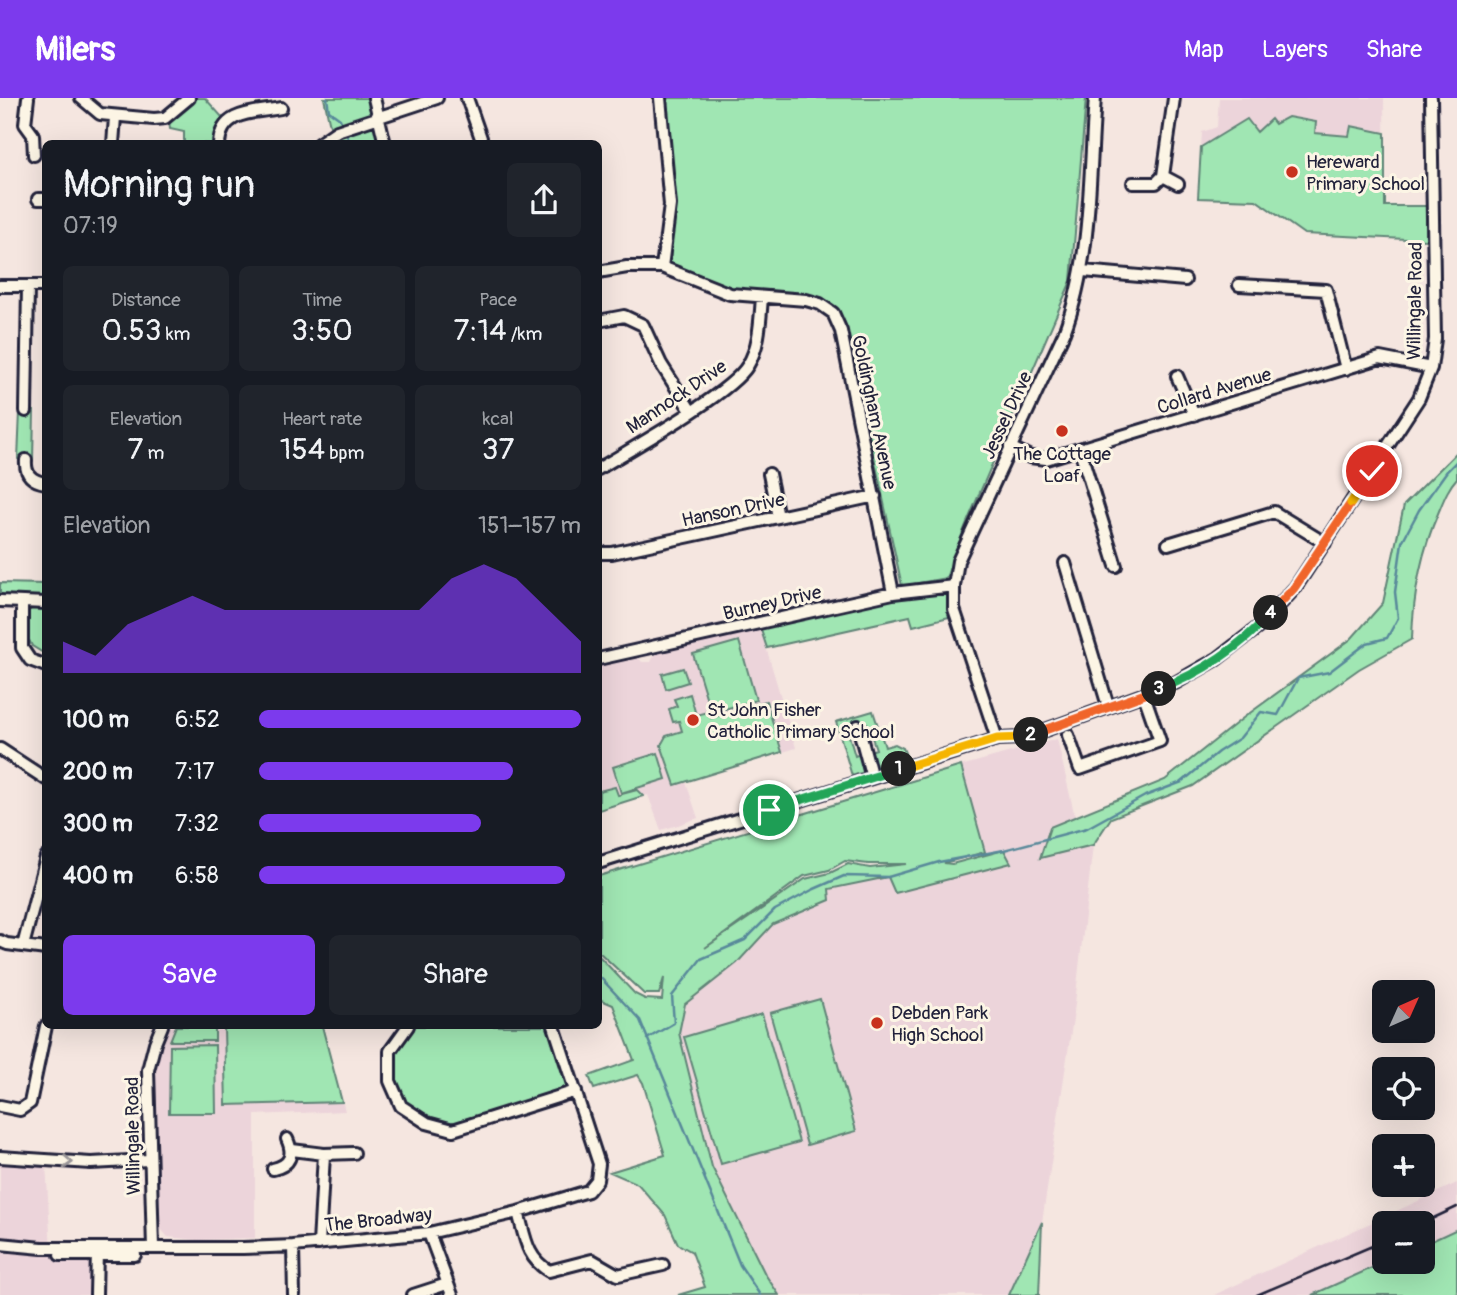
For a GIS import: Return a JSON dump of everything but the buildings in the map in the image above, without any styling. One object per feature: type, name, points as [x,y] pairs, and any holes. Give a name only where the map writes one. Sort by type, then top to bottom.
[{"type":"street","points":[[28,98],[25,124],[33,135],[34,155]]},
{"type":"street","points":[[80,98],[100,114],[154,120],[165,118],[189,98]]},
{"type":"street","points":[[374,98],[384,140]]},
{"type":"street","points":[[324,140],[337,131],[436,98]]},
{"type":"street","points":[[467,98],[482,140]]},
{"type":"street","points":[[660,98],[670,205],[662,267]]},
{"type":"street","name":"Jessel Drive","points":[[997,739],[954,609],[954,586],[958,561],[1075,305],[1083,271],[1095,98]]},
{"type":"street","points":[[1133,183],[1156,183],[1163,176],[1174,98]]},
{"type":"street","name":"Willingale Road","points":[[602,862],[997,739],[1023,738],[1144,695],[1175,683],[1217,659],[1260,626],[1294,588],[1325,543],[1419,398],[1431,368],[1435,339],[1431,98]]},
{"type":"street","points":[[220,140],[224,125],[233,117],[281,107]]},
{"type":"street","points":[[113,140],[115,117]]},
{"type":"street","points":[[1163,176],[1178,184]]},
{"type":"street","name":"Goldingham Avenue","points":[[602,271],[627,267],[662,267],[730,294],[806,300],[820,304],[833,313],[841,331],[894,593]]},
{"type":"street","points":[[1083,271],[1185,280]]},
{"type":"street","points":[[1239,285],[1326,290],[1346,369]]},
{"type":"street","points":[[0,286],[42,286]]},
{"type":"street","points":[[26,411],[28,286]]},
{"type":"street","name":"Mannock Drive","points":[[602,467],[722,391],[747,368],[757,346],[762,297]]},
{"type":"street","points":[[602,320],[624,316],[643,325],[661,364],[691,411]]},
{"type":"street","name":"Collard Avenue","points":[[1010,447],[1030,457],[1046,459],[1381,358],[1431,368]]},
{"type":"street","points":[[1177,376],[1194,415]]},
{"type":"street","points":[[1080,450],[1116,566]]},
{"type":"street","points":[[26,460],[25,470],[30,477],[42,482]]},
{"type":"street","points":[[769,474],[778,517]]},
{"type":"street","name":"Hanson Drive","points":[[602,554],[875,496]]},
{"type":"street","points":[[1168,544],[1273,512],[1325,543]]},
{"type":"street","points":[[1065,563],[1108,706]]},
{"type":"street","name":"Burney Drive","points":[[602,658],[894,593],[954,586]]},
{"type":"street","points":[[0,601],[42,603]]},
{"type":"street","points":[[22,602],[22,648],[30,660],[42,664]]},
{"type":"street","points":[[1068,735],[1080,769],[1160,741],[1144,695]]},
{"type":"street","points":[[858,726],[872,778]]},
{"type":"street","points":[[0,749],[42,776]]},
{"type":"street","points":[[23,946],[42,872]]},
{"type":"street","points":[[0,941],[42,948]]},
{"type":"street","points":[[0,1106],[20,1110],[30,1103],[45,1029]]},
{"type":"street","name":"Willingale Road","points":[[153,1248],[148,1070],[161,1029]]},
{"type":"street","points":[[406,1029],[390,1051],[390,1081],[401,1105],[427,1123],[453,1130],[576,1091],[555,1029]]},
{"type":"street","name":"The Broadway","points":[[0,1251],[97,1252],[153,1248],[293,1246],[429,1233],[518,1212],[588,1191],[597,1180],[600,1164],[576,1091]]},
{"type":"street","points":[[273,1169],[285,1164],[289,1144],[324,1154],[354,1153]]},
{"type":"street","points":[[319,1244],[324,1154]]},
{"type":"street","points":[[0,1157],[91,1163],[149,1160]]},
{"type":"street","points":[[518,1212],[531,1255],[536,1264],[549,1271],[592,1260],[618,1275],[663,1265]]},
{"type":"street","points":[[409,1294],[450,1290],[429,1233]]},
{"type":"street","name":"The Broadway","points":[[0,1244],[97,1252]]},
{"type":"street","points":[[293,1246],[294,1295]]},
{"type":"street","points":[[96,1295],[97,1252]]},
{"type":"shaded area","name":"Hereward Primary School","points":[[1219,98],[1384,98],[1385,206],[1426,206],[1426,240],[1304,234],[1256,200],[1198,198],[1202,132],[1217,127]]},
{"type":"shaded area","name":"St John Fisher Catholic Primary School","points":[[760,627],[796,748],[686,782],[698,818],[661,830],[648,795],[602,809],[602,665],[638,657],[642,662],[651,662],[655,654]]},
{"type":"shaded area","name":"Debden Park High School","points":[[1057,739],[1075,817],[1050,828],[1041,858],[1093,845],[1074,1012],[1042,1222],[1009,1295],[779,1295],[765,1274],[712,1167],[679,1033],[684,1004],[737,963],[773,924],[830,900],[829,889],[888,877],[894,893],[1004,850],[985,852],[961,766]]},
{"type":"shaded area","points":[[167,1029],[323,1029],[345,1111],[255,1115],[255,1238],[197,1240],[168,1237],[159,1227],[154,1063],[163,1033]]},
{"type":"shaded area","points":[[0,1159],[46,1163],[51,1251],[94,1251],[93,1295],[0,1295]]},
{"type":"shaded area","points":[[1457,1183],[1457,1229],[1435,1239],[1435,1211],[1396,1211],[1427,1197],[1435,1197],[1435,1193]]},
{"type":"shaded area","points":[[1372,1222],[1372,1268],[1312,1295],[1214,1295]]},
{"type":"green space","points":[[194,98],[205,98],[223,118],[214,132],[213,140],[184,140],[184,132],[170,129],[169,120]]},
{"type":"green space","points":[[324,98],[367,98],[377,140],[333,140]]},
{"type":"green space","points":[[665,98],[1086,98],[1071,281],[965,527],[946,578],[902,586],[845,323],[836,311],[825,302],[799,295],[741,291],[670,263],[674,203]]},
{"type":"green space","name":"Hereward Primary School","points":[[1288,117],[1316,122],[1315,133],[1349,136],[1351,126],[1385,133],[1385,206],[1426,206],[1426,240],[1304,234],[1256,200],[1198,198],[1201,147],[1247,119],[1257,132],[1271,119],[1275,124]]},
{"type":"green space","points":[[20,411],[34,411],[33,461],[18,459]]},
{"type":"green space","points":[[1457,452],[1457,478],[1443,502],[1423,558],[1416,590],[1412,639],[1359,669],[1193,786],[1111,818],[1093,845],[1040,858],[1050,827],[1165,780],[1243,718],[1351,639],[1383,603],[1404,505]]},
{"type":"green space","points":[[0,583],[42,584],[42,598],[0,597]]},
{"type":"green space","points":[[950,590],[953,616],[913,626],[910,616],[767,648],[760,627],[894,596]]},
{"type":"green space","points":[[33,607],[42,608],[42,652],[32,646],[28,638],[28,612]]},
{"type":"green space","points":[[739,641],[756,700],[711,713],[693,654]]},
{"type":"green space","points":[[683,668],[688,682],[666,689],[662,674]]},
{"type":"green space","points":[[690,694],[696,715],[708,712],[711,718],[766,701],[782,752],[675,785],[661,745],[666,736],[682,731],[679,721],[673,722],[669,709],[677,706],[674,699]]},
{"type":"green space","points":[[873,711],[885,747],[895,744],[903,748],[907,758],[852,776],[836,722]],"holes":[[[867,723],[876,749],[855,756],[847,729]]]},
{"type":"green space","points":[[658,753],[666,779],[621,793],[613,767]]},
{"type":"green space","points":[[961,766],[985,852],[944,863],[952,864],[1004,850],[1011,863],[895,893],[888,877],[829,889],[830,900],[773,924],[737,963],[685,1004],[679,1033],[712,1167],[765,1274],[779,1295],[678,1295],[705,1287],[692,1252],[678,1244],[665,1215],[638,1184],[610,1172],[665,1155],[643,1083],[638,1075],[594,1089],[589,1076],[634,1060],[613,1005],[602,1000],[602,959],[635,994],[645,999],[662,1000],[664,978],[659,994],[644,994],[602,955],[602,875]],"holes":[[[845,861],[906,864],[870,868],[848,864],[830,873],[805,879],[705,948],[804,876],[829,870]]]},
{"type":"green space","points":[[615,787],[618,795],[637,790],[643,796],[602,809],[602,790]]},
{"type":"green space","points":[[820,999],[856,1131],[807,1145],[770,1013]]},
{"type":"green space","points":[[762,1014],[799,1142],[721,1164],[684,1037]]},
{"type":"green space","points":[[175,1029],[215,1029],[215,1041],[170,1041]]},
{"type":"green space","points":[[224,1029],[323,1029],[342,1102],[226,1105]]},
{"type":"green space","points":[[406,1029],[555,1029],[576,1091],[453,1130],[401,1106],[390,1081],[390,1051]]},
{"type":"green space","points":[[215,1045],[216,1113],[169,1113],[170,1046]]},
{"type":"green space","points":[[1042,1222],[1039,1295],[1009,1295]]},
{"type":"green space","points":[[1457,1229],[1457,1295],[1312,1295],[1372,1268],[1372,1274],[1435,1274],[1435,1239]]},
{"type":"waterway","points":[[327,98],[329,111],[340,119],[343,126]]},
{"type":"waterway","points":[[345,132],[349,140]]},
{"type":"waterway","points":[[647,1039],[674,1023],[672,996],[701,959],[745,940],[775,910],[844,876],[888,877],[939,862],[1004,850],[1087,828],[1145,796],[1182,782],[1218,752],[1240,738],[1261,712],[1278,715],[1298,678],[1329,672],[1367,643],[1387,638],[1398,618],[1395,592],[1402,542],[1419,510],[1457,461]]},
{"type":"waterway","points":[[602,979],[640,1020],[740,1265],[760,1295]]},
{"type":"railway","points":[[1435,1217],[1457,1207]]},
{"type":"railway","points":[[1257,1295],[1372,1246]]},
{"type":"place","name":"Hereward Primary School","points":[[1292,172]]},
{"type":"place","name":"The Cottage Loaf","points":[[1062,431]]},
{"type":"place","name":"St John Fisher Catholic Primary School","points":[[693,720]]},
{"type":"place","name":"Debden Park High School","points":[[877,1023]]},
{"type":"route","points":[[769,810],[997,739],[1023,738],[1175,683],[1217,659],[1260,626],[1294,588],[1372,471]]}]
